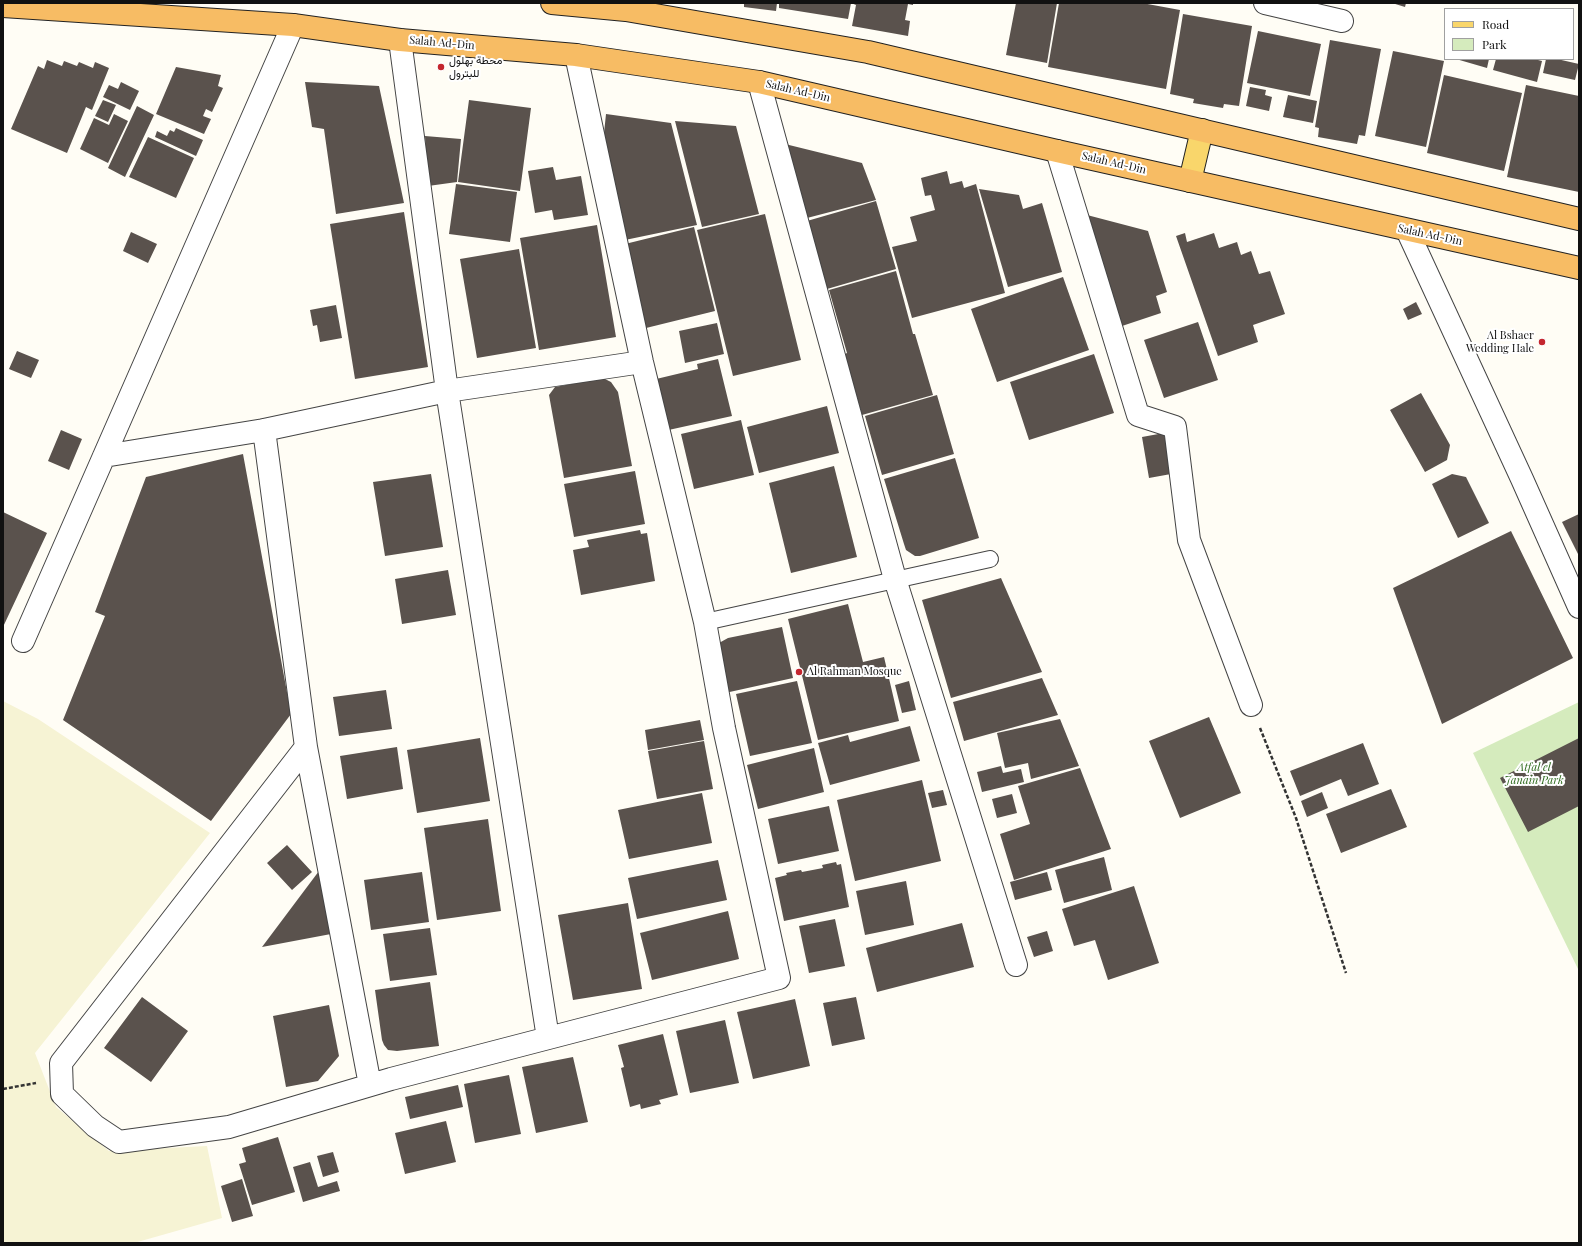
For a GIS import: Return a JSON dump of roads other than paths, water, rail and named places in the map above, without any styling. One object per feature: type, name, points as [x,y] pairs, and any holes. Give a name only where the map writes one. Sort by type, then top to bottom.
[{"type":"highway","points":[[552,3],[626,10],[868,52],[1579,219]]},
{"type":"highway","name":"Salah Ad-Din","points":[[3,6],[293,25],[400,40],[576,55],[759,82],[1057,151],[1579,268]]},
{"type":"main road","points":[[1190,181],[1202,130]]},
{"type":"street","points":[[1265,3],[1342,21]]},
{"type":"street","points":[[22,641],[293,25]]},
{"type":"street","points":[[400,40],[446,391],[548,1038]]},
{"type":"street","points":[[306,747],[61,1064],[62,1094],[95,1126],[119,1142],[229,1127],[370,1084],[778,978],[724,728],[705,622],[642,362],[576,55]]},
{"type":"street","points":[[759,82],[895,579],[1016,965]]},
{"type":"street","points":[[1057,151],[1138,414],[1175,426],[1188,540],[1251,705]]},
{"type":"street","points":[[1407,230],[1522,478],[1579,607]]},
{"type":"street","points":[[104,456],[264,430],[446,391],[642,362]]},
{"type":"street","points":[[264,430],[306,747],[370,1084]]},
{"type":"lane","points":[[705,622],[990,559]]},
{"type":"place","name":"محطة بهلول للبترول","points":[[441,67]]},
{"type":"place","name":"Al Bshaer Wedding Hale","points":[[1542,342]]},
{"type":"place","name":"Al Rahman Mosque","points":[[799,672]]},
{"type":"park label","name":"Atfal el Janain Park","points":[[1534,774]]}]
